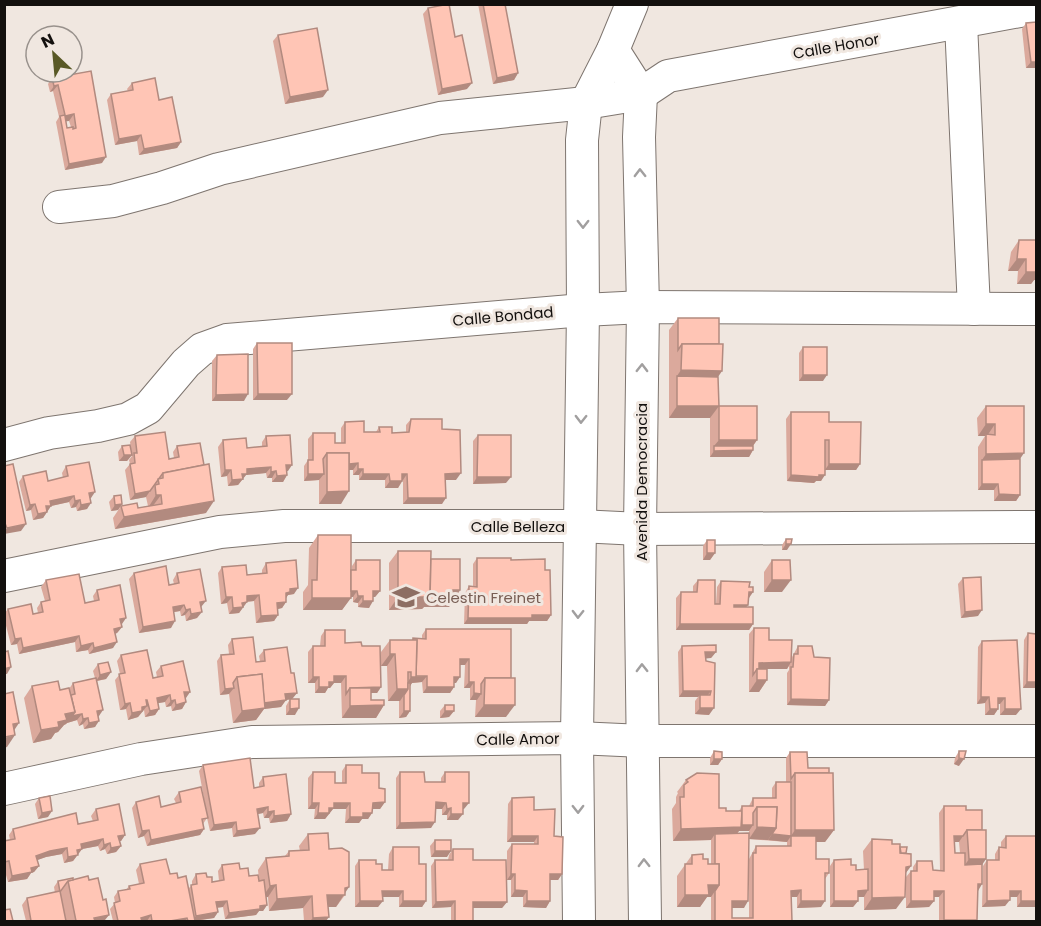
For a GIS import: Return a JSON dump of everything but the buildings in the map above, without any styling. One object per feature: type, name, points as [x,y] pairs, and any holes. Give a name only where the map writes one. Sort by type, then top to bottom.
[{"type":"street","points":[[579,921],[577,738],[583,310],[582,140],[586,103],[633,4]]},
{"type":"street","name":"Calle Honor","points":[[641,94],[668,76],[1036,8]]},
{"type":"street","points":[[961,23],[974,309]]},
{"type":"street","points":[[59,207],[113,201],[219,170],[440,118],[586,103],[641,94],[613,50]]},
{"type":"street","name":"Avenida Democracia","points":[[641,94],[639,137],[643,307],[640,529],[645,921]]},
{"type":"street","name":"Calle Bondad","points":[[4,446],[49,433],[128,419],[148,408],[186,363],[202,349],[227,340],[643,307],[1036,309]]},
{"type":"street","name":"Calle Belleza","points":[[4,576],[220,532],[284,526],[579,526],[640,529],[1036,527]]},
{"type":"street","name":"Calle Amor","points":[[4,789],[141,759],[252,742],[577,738],[643,741],[1036,741]]},
{"type":"place","name":"Celestin Freinet","points":[[406,597]]}]
